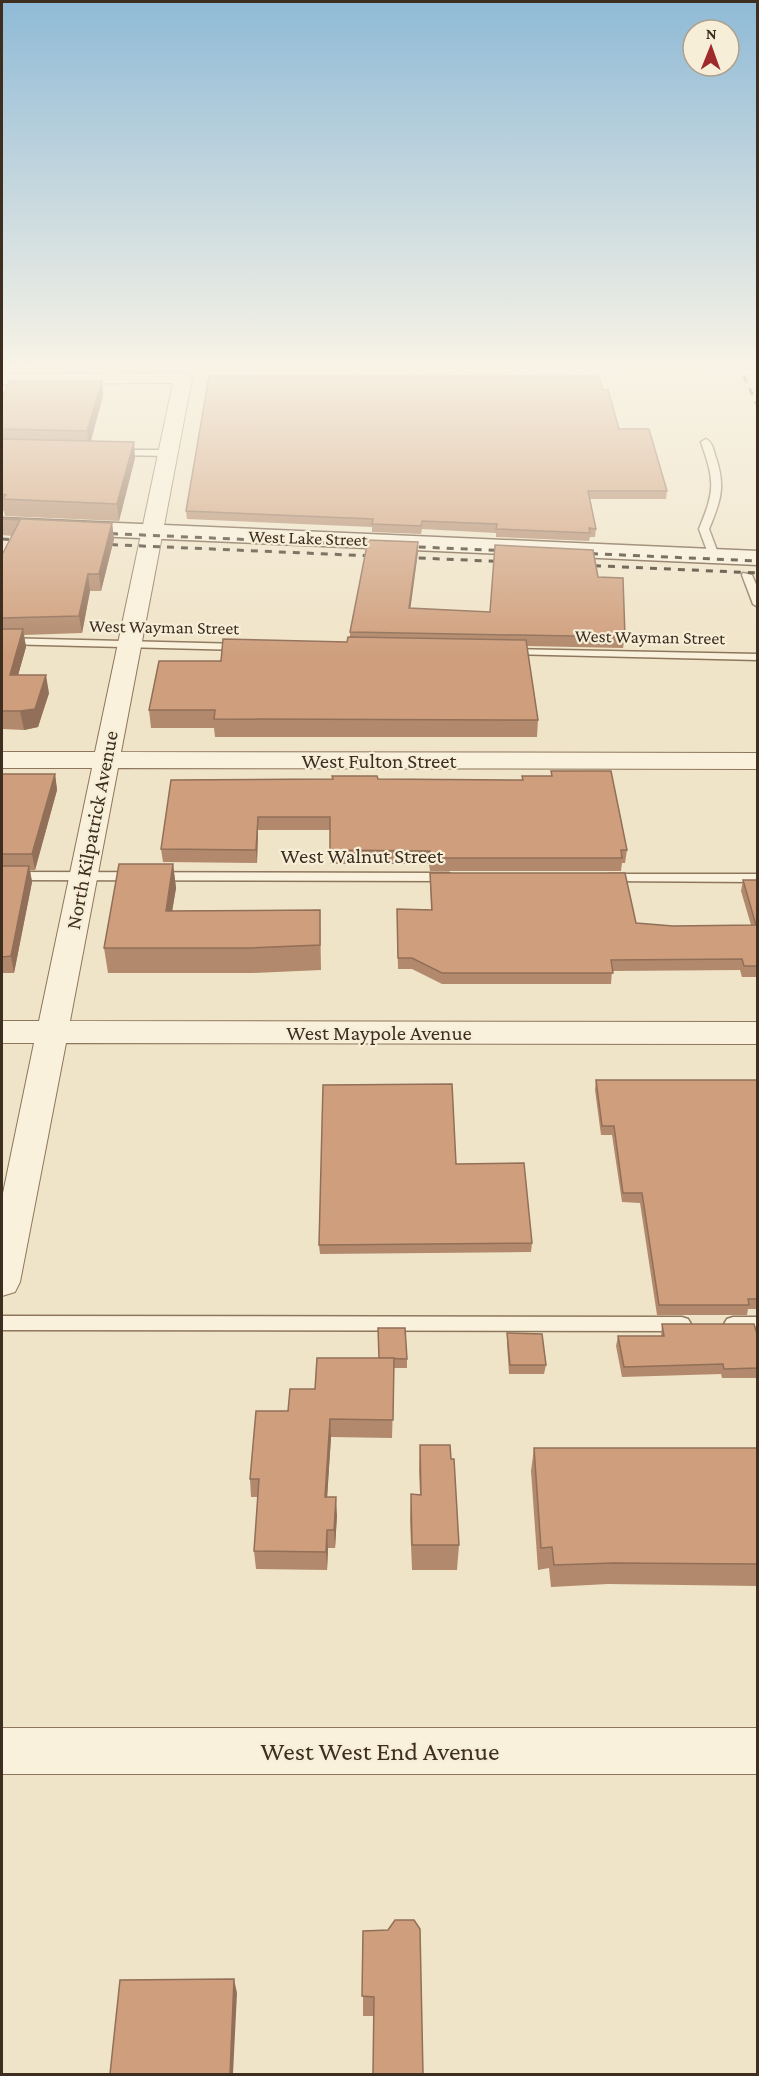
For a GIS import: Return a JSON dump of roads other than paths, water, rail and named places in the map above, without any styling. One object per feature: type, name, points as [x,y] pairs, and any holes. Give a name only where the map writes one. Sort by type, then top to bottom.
[{"type":"main road","name":"West Lake Street","points":[[2,525],[152,540]]},
{"type":"main road","name":"West Lake Street","points":[[2,534],[755,569]]},
{"type":"main road","name":"West Lake Street","points":[[2,543],[152,540],[714,556],[755,569]]},
{"type":"street","name":"North Kilpatrick Avenue","points":[[2,1282],[167,460]]},
{"type":"street","name":"West Fulton Street","points":[[2,760],[758,761]]},
{"type":"street","name":"West Maypole Avenue","points":[[2,1032],[758,1033]]},
{"type":"street","name":"West West End Avenue","points":[[2,1751],[758,1751]]},
{"type":"lane","points":[[712,460],[718,476],[719,494],[704,529],[714,556]]},
{"type":"lane","points":[[755,569],[758,604]]},
{"type":"lane","name":"West Wayman Street","points":[[2,641],[255,647]]},
{"type":"lane","name":"West Wayman Street","points":[[494,652],[758,657]]},
{"type":"lane","name":"West Walnut Street","points":[[2,876],[461,877]]},
{"type":"lane","points":[[592,878],[758,878]]},
{"type":"lane","points":[[2,1323],[758,1324]]},
{"type":"railway","points":[[97,533],[511,551]]},
{"type":"railway","points":[[2,539],[25,541]]},
{"type":"railway","points":[[97,544],[511,562]]},
{"type":"railway","points":[[577,553],[758,561]]},
{"type":"railway","points":[[580,565],[758,573]]}]
